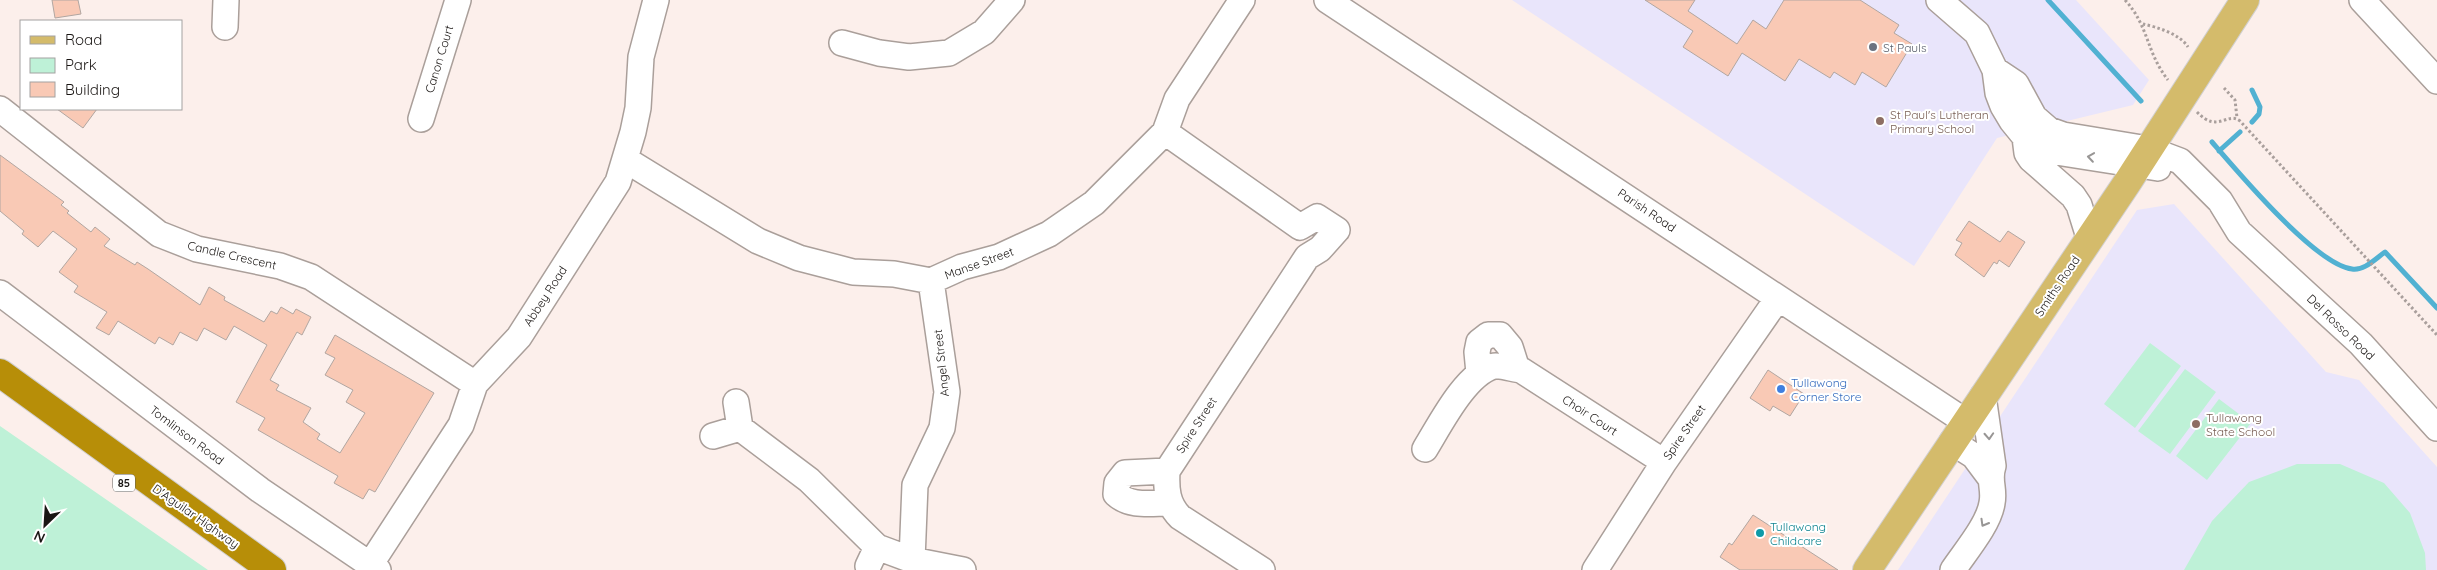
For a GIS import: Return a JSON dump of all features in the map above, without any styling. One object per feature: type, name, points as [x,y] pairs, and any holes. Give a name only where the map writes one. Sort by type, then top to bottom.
[{"type":"highway","name":"D'Aguilar Highway","points":[[0,374],[272,570]]},
{"type":"highway","name":"D'Aguilar Highway","points":[[0,396],[248,570]]},
{"type":"main road","name":"Smiths Road","points":[[1867,570],[2144,157],[2245,0]]},
{"type":"street","points":[[226,0],[226,26]]},
{"type":"street","name":"Canon Court","points":[[421,119],[458,0]]},
{"type":"street","name":"Abbey Road","points":[[374,567],[461,425],[475,384],[519,337],[618,182],[626,160],[638,108],[641,57],[656,0]]},
{"type":"street","points":[[842,43],[879,53],[910,57],[949,53],[984,32],[1012,0]]},
{"type":"street","name":"Manse Street","points":[[626,160],[758,241],[799,258],[853,272],[894,274],[931,281],[962,267],[998,258],[1049,234],[1094,202],[1165,132],[1177,99],[1242,0]]},
{"type":"street","name":"Parish Road","points":[[1327,0],[1778,298],[1959,432],[1989,476]]},
{"type":"street","points":[[1939,0],[1977,33],[1995,70],[1998,93],[2012,121],[2025,137],[2043,148],[2056,152],[2144,157]]},
{"type":"street","points":[[2362,0],[2437,81]]},
{"type":"street","points":[[1995,70],[2016,84],[2034,117],[2049,130],[2144,157]]},
{"type":"street","name":"Candle Crescent","points":[[0,109],[159,234],[197,249],[280,266],[311,277],[475,384]]},
{"type":"street","points":[[1165,132],[1300,227],[1307,257]]},
{"type":"street","points":[[2025,137],[2025,145],[2031,159],[2074,196],[2079,205],[2089,238]]},
{"type":"street","name":"Del Rosso Road","points":[[2144,157],[2176,158],[2185,165],[2220,201],[2239,232],[2361,344],[2437,428]]},
{"type":"street","name":"Spire Street","points":[[1167,471],[1307,257],[1320,249],[1337,230],[1317,217],[1300,227]]},
{"type":"street","name":"Angel Street","points":[[912,560],[915,484],[942,428],[947,392],[931,281]]},
{"type":"street","name":"Tomlinson Road","points":[[0,293],[260,490],[374,567]]},
{"type":"street","name":"Spire Street","points":[[1596,570],[1664,462],[1778,298]]},
{"type":"street","name":"Choir Court","points":[[1425,449],[1458,397],[1479,373],[1495,366],[1517,369],[1664,462]]},
{"type":"street","points":[[1953,570],[1989,514],[1992,504],[1989,476],[1993,466],[1983,396]]},
{"type":"street","points":[[736,402],[740,428],[809,480],[873,557],[912,560],[963,570]]},
{"type":"street","points":[[713,436],[740,428]]},
{"type":"street","points":[[1169,503],[1138,503],[1123,500],[1116,494],[1116,483],[1125,474],[1167,471],[1169,503],[1180,517],[1262,570]]},
{"type":"path","points":[[2125,0],[2143,24],[2152,55],[2171,83]]},
{"type":"path","points":[[2143,24],[2156,27],[2182,40],[2188,47]]},
{"type":"path","points":[[2224,88],[2235,100],[2237,118],[2437,335]]},
{"type":"path","points":[[2199,114],[2206,121],[2214,123],[2237,118]]},
{"type":"shaded area","name":"St Paul's Lutheran Primary School","points":[[1512,0],[2076,0],[2149,80],[2133,105],[1997,138],[1914,266]]},
{"type":"shaded area","name":"Tullawong State School","points":[[2174,204],[2326,372],[2359,380],[2437,467],[2437,570],[1898,570],[2137,210]]},
{"type":"green space","points":[[2150,343],[2181,366],[2135,428],[2104,404]]},
{"type":"green space","points":[[2185,369],[2216,392],[2170,454],[2138,431]]},
{"type":"green space","points":[[2219,399],[2251,423],[2207,480],[2176,456]]},
{"type":"green space","points":[[0,426],[208,570],[0,570]]},
{"type":"green space","points":[[2297,464],[2340,464],[2384,483],[2410,513],[2425,553],[2426,570],[2184,570],[2212,521],[2249,482]]},
{"type":"building","points":[[52,0],[78,0],[81,14],[55,18]]},
{"type":"building","points":[[1645,0],[1695,0],[1688,11],[1737,44],[1753,20],[1766,29],[1784,0],[1860,0],[1899,25],[1894,33],[1912,44],[1886,87],[1862,72],[1855,85],[1834,72],[1830,78],[1799,59],[1785,81],[1742,53],[1728,76],[1683,47],[1693,31]]},
{"type":"building","points":[[58,110],[96,110],[83,128]]},
{"type":"building","points":[[0,155],[64,202],[61,205],[69,211],[67,213],[91,232],[95,227],[110,239],[104,246],[135,265],[137,262],[200,305],[209,287],[225,297],[224,300],[264,322],[271,311],[277,314],[281,307],[293,314],[296,309],[311,317],[302,335],[297,332],[270,380],[279,385],[276,390],[311,408],[303,422],[320,434],[317,439],[340,453],[365,413],[346,402],[353,390],[325,375],[335,358],[325,353],[335,335],[434,393],[375,492],[369,489],[363,499],[334,483],[338,476],[258,430],[265,418],[236,402],[267,345],[234,326],[226,340],[204,328],[197,341],[180,332],[173,345],[159,337],[155,344],[118,321],[109,335],[96,328],[107,312],[74,292],[78,286],[59,272],[77,249],[53,231],[38,247],[22,234],[24,231],[0,211]]},
{"type":"building","points":[[1969,221],[2000,242],[2008,231],[2025,242],[2009,267],[1999,260],[1997,264],[1994,262],[1984,277],[1955,255],[1962,243],[1956,240]]},
{"type":"building","points":[[1768,370],[1804,394],[1790,416],[1773,406],[1770,411],[1750,398]]},
{"type":"building","name":"Tullawong Childcare","points":[[1753,515],[1838,570],[1740,570],[1720,557],[1729,543],[1732,545]]},
{"type":"waterway","points":[[2048,0],[2141,101]]},
{"type":"waterway","points":[[2252,90],[2260,107],[2259,114],[2252,122]]},
{"type":"waterway","points":[[2219,151],[2240,132]]},
{"type":"waterway","points":[[2212,142],[2278,215],[2318,252],[2337,264],[2352,269],[2361,268],[2369,264],[2385,252],[2437,308]]},
{"type":"place","name":"St Pauls","points":[[1873,47]]},
{"type":"place","name":"St Paul's Lutheran Primary School","points":[[1880,121]]},
{"type":"place","name":"Tullawong Corner Store","points":[[1781,389]]},
{"type":"place","name":"Tullawong State School","points":[[2196,424]]},
{"type":"place","name":"Tullawong Childcare","points":[[1760,533]]}]
